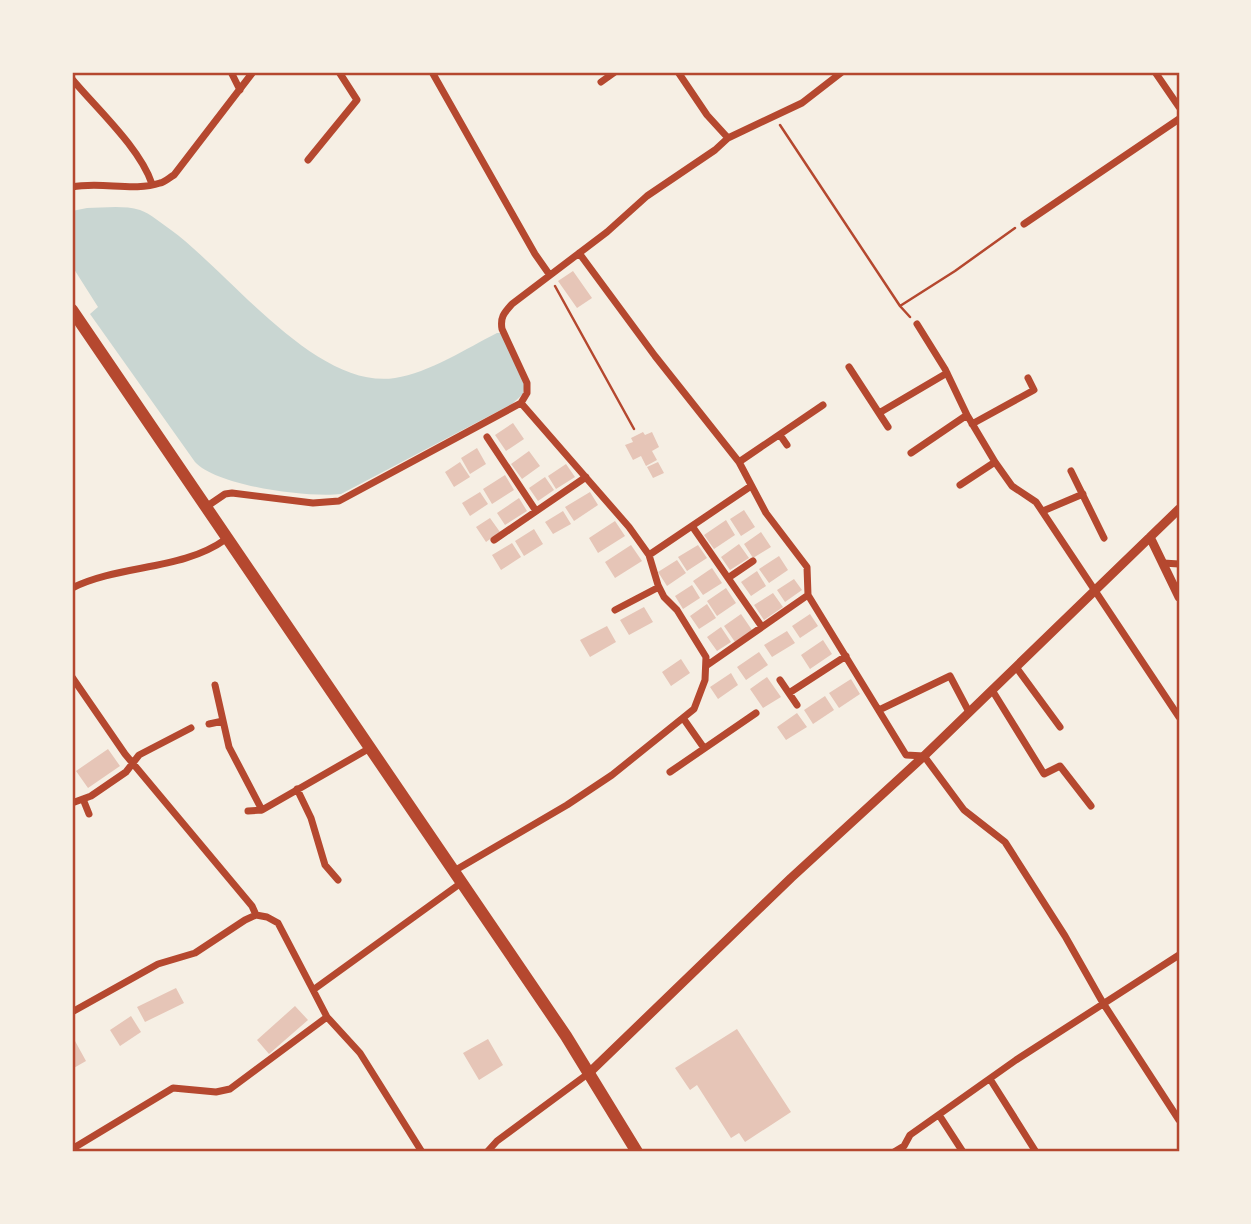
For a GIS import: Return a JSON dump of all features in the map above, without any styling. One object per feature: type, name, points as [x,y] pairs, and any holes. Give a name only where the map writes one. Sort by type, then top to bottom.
[{"type":"main road","points":[[72,310],[589,1073],[637,1152]]},
{"type":"street","points":[[231,72],[240,90]]},
{"type":"street","points":[[72,187],[87,184],[152,184],[160,183],[174,175],[253,72]]},
{"type":"street","points":[[308,160],[358,100],[340,72]]},
{"type":"street","points":[[432,72],[549,274]]},
{"type":"street","points":[[601,82],[615,72]]},
{"type":"street","points":[[678,72],[707,115],[728,138]]},
{"type":"street","points":[[206,507],[225,494],[232,493],[313,503],[349,498],[521,403],[527,393],[527,383],[502,329],[502,315],[512,304],[647,196],[715,150],[728,138],[802,103],[842,72]]},
{"type":"street","points":[[1155,72],[1179,107]]},
{"type":"street","points":[[72,79],[131,148],[147,171],[152,184]]},
{"type":"street","points":[[1024,224],[1179,119]]},
{"type":"street","points":[[579,253],[655,356],[739,462],[766,513],[807,567],[808,595],[906,755],[924,756]]},
{"type":"street","points":[[917,324],[995,462],[1012,486],[1036,502],[1043,511],[1179,717]]},
{"type":"street","points":[[849,367],[888,427]]},
{"type":"street","points":[[879,413],[947,373]]},
{"type":"street","points":[[972,424],[1034,390],[1028,377]]},
{"type":"street","points":[[313,990],[457,877],[612,775],[694,709],[705,680],[706,657],[693,632],[664,597],[649,555],[629,527],[521,403]]},
{"type":"street","points":[[739,462],[823,405]]},
{"type":"street","points":[[911,453],[967,415]]},
{"type":"street","points":[[780,435],[787,445]]},
{"type":"street","points":[[487,437],[536,511]]},
{"type":"street","points":[[960,485],[995,462]]},
{"type":"street","points":[[1071,471],[1104,538]]},
{"type":"street","points":[[494,540],[586,477]]},
{"type":"street","points":[[649,555],[751,486]]},
{"type":"street","points":[[1043,511],[1083,494]]},
{"type":"street","points":[[487,1152],[497,1141],[589,1073],[790,878],[924,756],[1179,509]]},
{"type":"street","points":[[692,526],[762,627]]},
{"type":"street","points":[[1150,537],[1179,597]]},
{"type":"street","points":[[72,588],[107,575],[196,555],[226,539]]},
{"type":"street","points":[[728,578],[752,561]]},
{"type":"street","points":[[1163,564],[1179,564]]},
{"type":"street","points":[[615,610],[659,587]]},
{"type":"street","points":[[706,666],[808,595]]},
{"type":"street","points":[[789,693],[846,656]]},
{"type":"street","points":[[1016,667],[1060,727]]},
{"type":"street","points":[[879,710],[950,676],[969,712]]},
{"type":"street","points":[[72,677],[133,764],[252,905],[256,915]]},
{"type":"street","points":[[780,680],[797,705]]},
{"type":"street","points":[[215,685],[229,747],[262,810]]},
{"type":"street","points":[[992,690],[1044,774],[1060,766],[1091,806]]},
{"type":"street","points":[[72,698],[81,691]]},
{"type":"street","points":[[670,772],[755,713]]},
{"type":"street","points":[[683,718],[705,748]]},
{"type":"street","points":[[209,724],[223,721]]},
{"type":"street","points":[[72,803],[91,796],[126,772],[139,755],[191,728]]},
{"type":"street","points":[[248,811],[262,810],[370,748]]},
{"type":"street","points":[[924,756],[964,810],[1005,842],[1065,936],[1103,1003],[1179,1120]]},
{"type":"street","points":[[298,789],[311,818],[325,865],[338,880]]},
{"type":"street","points":[[83,799],[89,814]]},
{"type":"street","points":[[72,1012],[158,964],[195,953],[245,920],[256,915],[267,917],[278,923],[327,1017],[360,1053],[422,1152]]},
{"type":"street","points":[[894,1152],[904,1146],[910,1135],[990,1079],[1179,955]]},
{"type":"street","points":[[72,1149],[173,1087],[216,1092],[230,1090],[327,1017]]},
{"type":"street","points":[[990,1079],[1036,1152]]},
{"type":"street","points":[[939,1115],[962,1152]]},
{"type":"path","points":[[774,116],[900,306],[917,324]]},
{"type":"path","points":[[900,306],[1024,224]]},
{"type":"path","points":[[549,274],[634,429]]},
{"type":"shaded area","points":[[87,208],[127,208],[152,216],[194,249],[276,325],[305,348],[335,366],[365,377],[395,378],[434,366],[501,333],[525,384],[523,394],[512,404],[341,494],[286,492],[222,478],[195,462],[90,314],[98,307],[72,266],[72,211]]},
{"type":"building","points":[[573,271],[592,298],[577,308],[558,281]]},
{"type":"building","points":[[513,423],[524,439],[506,451],[495,435]]},
{"type":"building","points":[[643,432],[645,435],[652,432],[659,447],[652,451],[657,460],[646,466],[641,456],[633,460],[625,445],[633,442],[631,438]]},
{"type":"building","points":[[477,448],[486,464],[470,474],[461,458]]},
{"type":"building","points":[[529,451],[540,466],[522,479],[511,464]]},
{"type":"building","points":[[460,462],[470,477],[454,487],[445,472]]},
{"type":"building","points":[[658,462],[664,473],[653,478],[647,467]]},
{"type":"building","points":[[566,464],[575,477],[556,489],[548,476]]},
{"type":"building","points":[[505,475],[514,490],[492,504],[483,489]]},
{"type":"building","points":[[545,477],[554,490],[538,501],[529,488]]},
{"type":"building","points":[[480,492],[488,504],[470,516],[462,503]]},
{"type":"building","points":[[590,492],[598,505],[574,521],[565,507]]},
{"type":"building","points":[[519,498],[527,511],[505,525],[497,513]]},
{"type":"building","points":[[744,510],[755,527],[741,536],[730,519]]},
{"type":"building","points":[[563,511],[571,524],[553,534],[545,522]]},
{"type":"building","points":[[490,518],[500,532],[486,542],[476,527]]},
{"type":"building","points":[[726,520],[735,535],[714,549],[704,535]]},
{"type":"building","points":[[615,521],[625,536],[598,553],[589,538]]},
{"type":"building","points":[[534,529],[543,544],[524,556],[515,541]]},
{"type":"building","points":[[761,532],[771,547],[753,558],[744,544]]},
{"type":"building","points":[[512,543],[521,557],[501,570],[492,555]]},
{"type":"building","points":[[739,544],[749,558],[730,570],[721,557]]},
{"type":"building","points":[[631,545],[642,561],[615,578],[605,562]]},
{"type":"building","points":[[698,545],[707,558],[687,571],[678,557]]},
{"type":"building","points":[[779,556],[788,570],[769,583],[759,569]]},
{"type":"building","points":[[677,560],[686,573],[667,586],[658,572]]},
{"type":"building","points":[[712,568],[722,583],[703,595],[693,581]]},
{"type":"building","points":[[757,571],[766,586],[751,596],[741,582]]},
{"type":"building","points":[[794,579],[802,590],[785,602],[777,590]]},
{"type":"building","points":[[692,585],[700,598],[683,609],[675,596]]},
{"type":"building","points":[[726,588],[736,603],[717,616],[707,601]]},
{"type":"building","points":[[773,593],[783,607],[764,620],[754,605]]},
{"type":"building","points":[[707,604],[716,618],[699,629],[690,616]]},
{"type":"building","points":[[644,607],[653,622],[629,635],[620,620]]},
{"type":"building","points":[[741,614],[752,630],[735,642],[724,626]]},
{"type":"building","points":[[810,614],[818,626],[800,638],[792,626]]},
{"type":"building","points":[[607,626],[616,642],[590,657],[580,640]]},
{"type":"building","points":[[721,627],[731,642],[717,651],[707,637]]},
{"type":"building","points":[[787,631],[795,643],[772,657],[764,645]]},
{"type":"building","points":[[823,640],[832,654],[810,669],[801,655]]},
{"type":"building","points":[[759,652],[768,665],[746,680],[737,667]]},
{"type":"building","points":[[681,659],[690,673],[671,686],[662,672]]},
{"type":"building","points":[[731,673],[738,685],[718,699],[710,687]]},
{"type":"building","points":[[767,677],[781,697],[763,708],[750,689]]},
{"type":"building","points":[[851,679],[860,694],[839,708],[829,693]]},
{"type":"building","points":[[825,696],[834,710],[813,724],[804,710]]},
{"type":"building","points":[[797,713],[807,727],[786,740],[777,727]]},
{"type":"building","points":[[108,749],[120,766],[88,788],[76,771]]},
{"type":"building","points":[[176,988],[184,1003],[145,1022],[137,1007]]},
{"type":"building","points":[[295,1006],[308,1020],[269,1054],[257,1040]]},
{"type":"building","points":[[131,1016],[141,1032],[120,1046],[110,1030]]},
{"type":"building","points":[[737,1029],[791,1112],[745,1142],[739,1133],[731,1138],[697,1085],[690,1090],[675,1068]]},
{"type":"building","points":[[488,1039],[503,1065],[479,1080],[463,1053]]},
{"type":"building","points":[[75,1041],[86,1061],[72,1069],[72,1043]]}]
